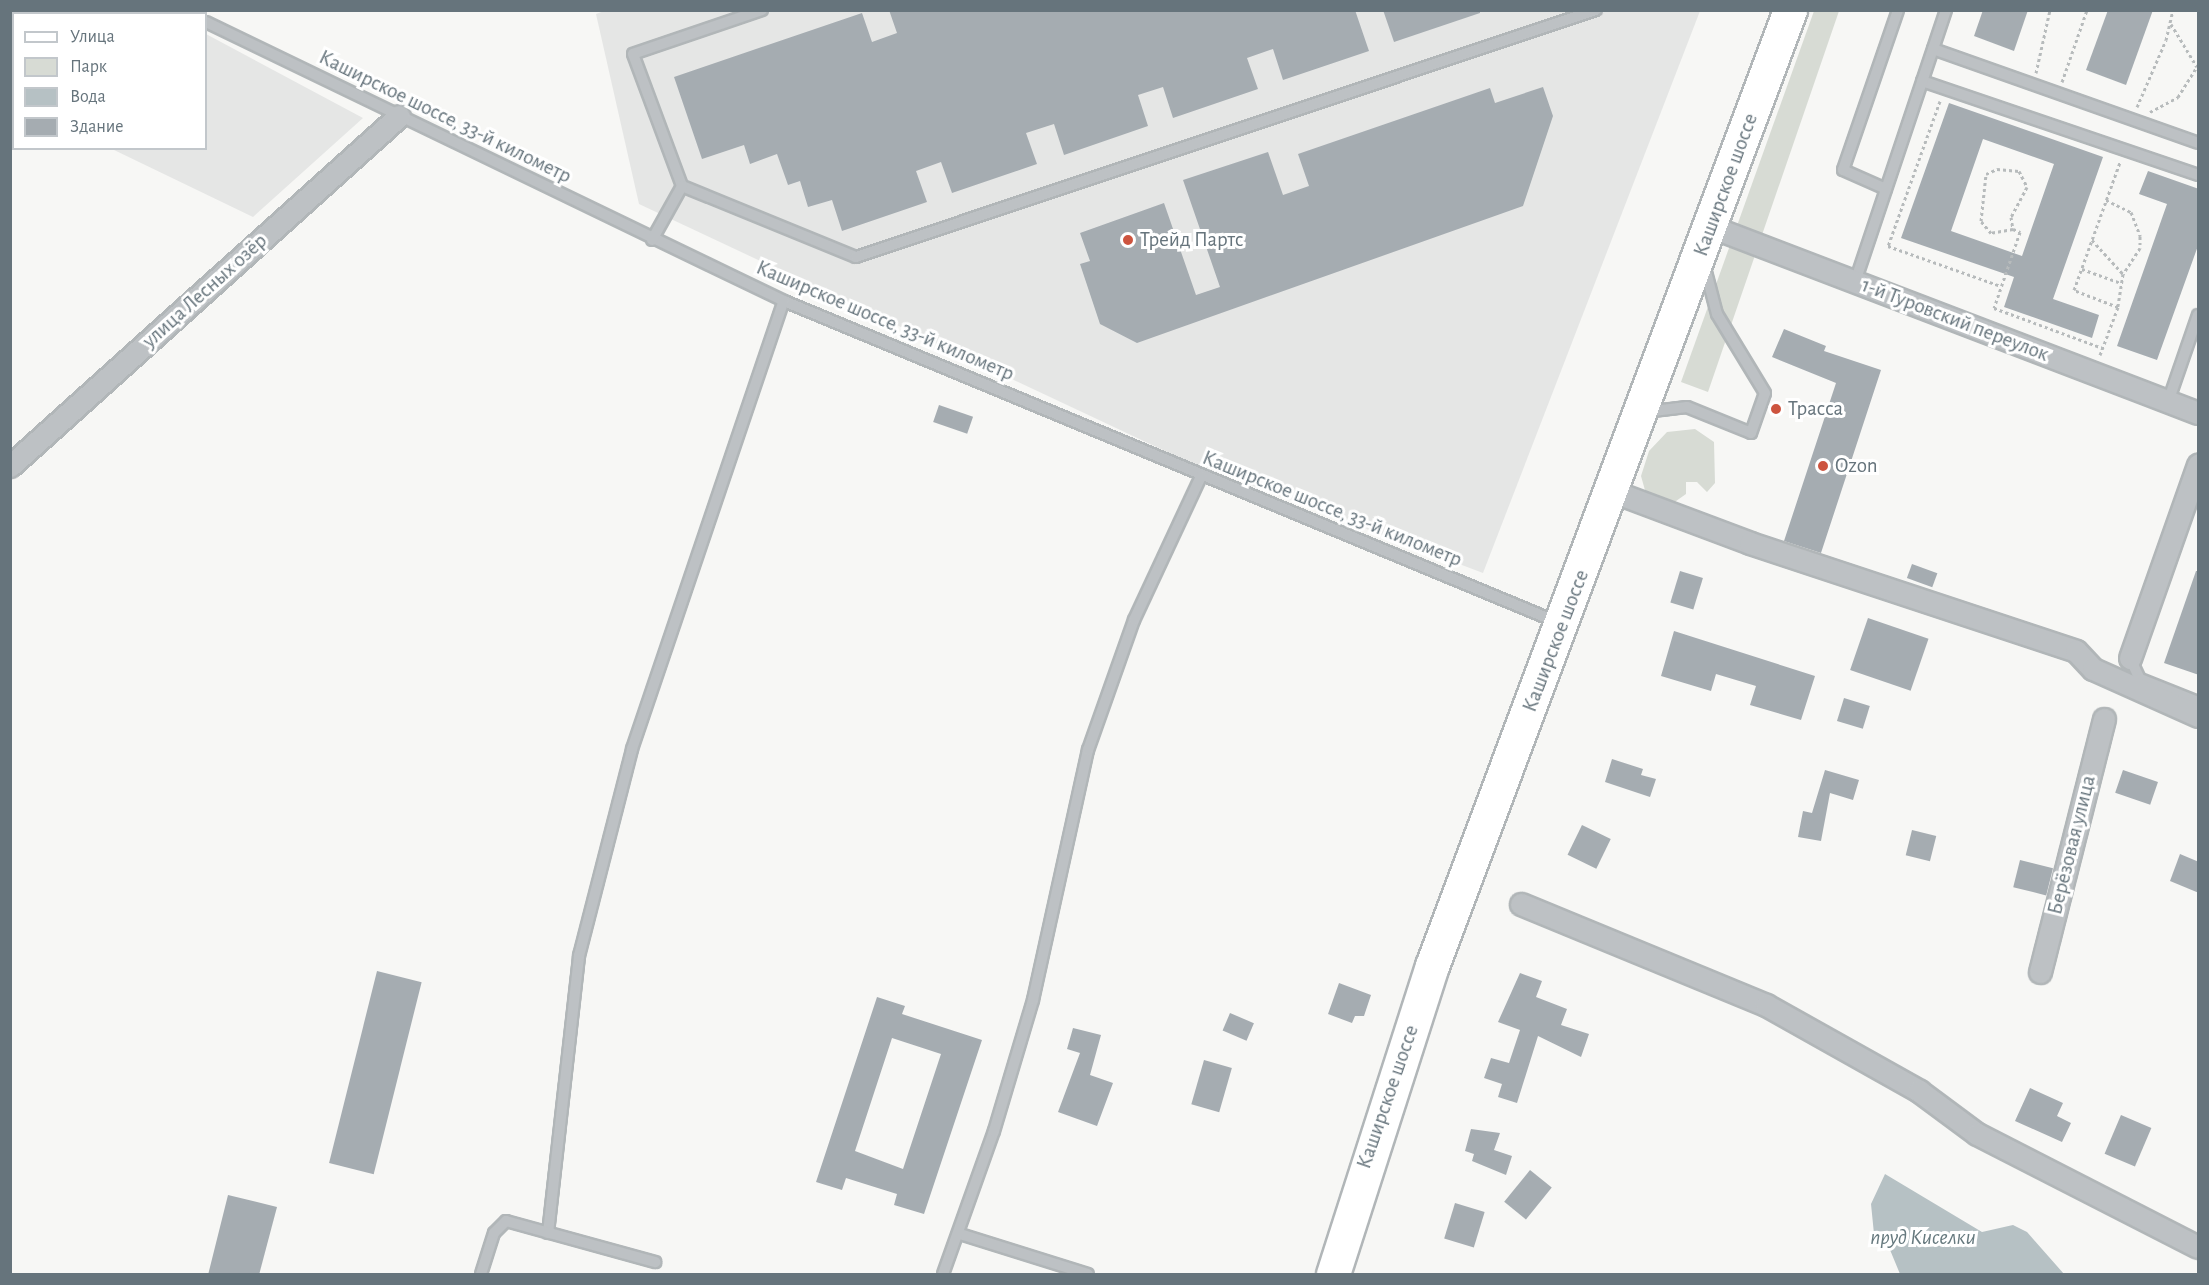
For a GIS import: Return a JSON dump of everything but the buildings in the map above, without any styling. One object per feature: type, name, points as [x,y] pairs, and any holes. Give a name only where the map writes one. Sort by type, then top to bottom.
[{"type":"main road","name":"Каширское шоссе","points":[[1333,1275],[1432,966],[1563,624],[1790,10]]},
{"type":"street","name":"улица Лесных озёр","points":[[10,466],[399,116]]},
{"type":"street","name":"1-й Туровский переулок","points":[[1707,239],[1855,282],[2199,413]]},
{"type":"street","points":[[2130,658],[2191,510],[2197,473]]},
{"type":"street","points":[[1612,491],[1750,543],[2076,651],[2093,669],[2199,716]]},
{"type":"street","name":"Берёзовая улица","points":[[2040,972],[2104,719]]},
{"type":"street","points":[[1521,903],[1766,1005],[1919,1091],[1977,1134],[2199,1247]]},
{"type":"lane","points":[[762,10],[633,54],[682,186],[856,257],[1596,10]]},
{"type":"lane","points":[[1886,189],[1843,170],[1898,10]]},
{"type":"lane","points":[[1855,282],[1946,10]]},
{"type":"lane","name":"Каширское шоссе, 33-й километр","points":[[207,22],[652,240],[784,301],[1201,476],[1563,624]]},
{"type":"lane","points":[[1933,49],[2199,143]]},
{"type":"lane","points":[[1922,81],[2199,176]]},
{"type":"lane","points":[[652,240],[682,186]]},
{"type":"lane","points":[[1642,413],[1687,407],[1751,433],[1766,393],[1717,314],[1707,239]]},
{"type":"lane","points":[[548,1233],[582,944],[632,749],[784,301]]},
{"type":"lane","points":[[2168,402],[2199,315]]},
{"type":"lane","points":[[943,1275],[960,1234],[1033,1000],[1088,750],[1134,620],[1201,476]]},
{"type":"lane","points":[[2130,658],[2140,678],[2199,702]]},
{"type":"lane","points":[[481,1275],[494,1233],[506,1221],[655,1262]]},
{"type":"lane","points":[[960,1234],[1088,1275]]},
{"type":"path","points":[[2031,84],[2049,10]]},
{"type":"path","points":[[2058,93],[2087,10]]},
{"type":"path","points":[[2131,120],[2171,22],[2173,10]]},
{"type":"path","points":[[2137,107],[2150,112],[2178,97],[2198,67],[2171,22]]},
{"type":"path","points":[[1945,88],[1888,246],[2001,286]]},
{"type":"path","points":[[2118,307],[2074,290],[2124,150]]},
{"type":"path","points":[[2013,229],[2011,217],[2027,187],[2025,178],[2010,167],[1986,174],[1981,221],[1991,233],[2013,229],[2020,232],[1994,308],[2103,348]]},
{"type":"path","points":[[2094,373],[2118,307],[2123,274],[2140,248],[2140,236],[2131,212],[2106,200]]},
{"type":"path","points":[[2092,240],[2123,274]]},
{"type":"path","points":[[2082,269],[2121,283]]},
{"type":"shaded area","points":[[607,10],[1700,11],[1483,573],[1182,459],[639,204],[596,14]]},
{"type":"shaded area","points":[[207,35],[363,118],[253,217],[114,150],[207,150]]},
{"type":"green space","points":[[1814,11],[1839,11],[1708,392],[1681,382]]},
{"type":"green space","points":[[1695,429],[1714,442],[1715,483],[1707,492],[1697,482],[1686,482],[1686,494],[1669,506],[1648,501],[1641,476],[1649,451],[1667,432]]},
{"type":"water","name":"пруд Киселки","points":[[1885,1174],[1982,1232],[2013,1225],[2027,1232],[2064,1274],[1900,1274],[1888,1245],[1874,1234],[1871,1204]]},
{"type":"place","name":"Трейд Партс","points":[[1128,240]]},
{"type":"place","name":"Трасса","points":[[1776,409]]},
{"type":"place","name":"Ozon","points":[[1823,466]]}]
